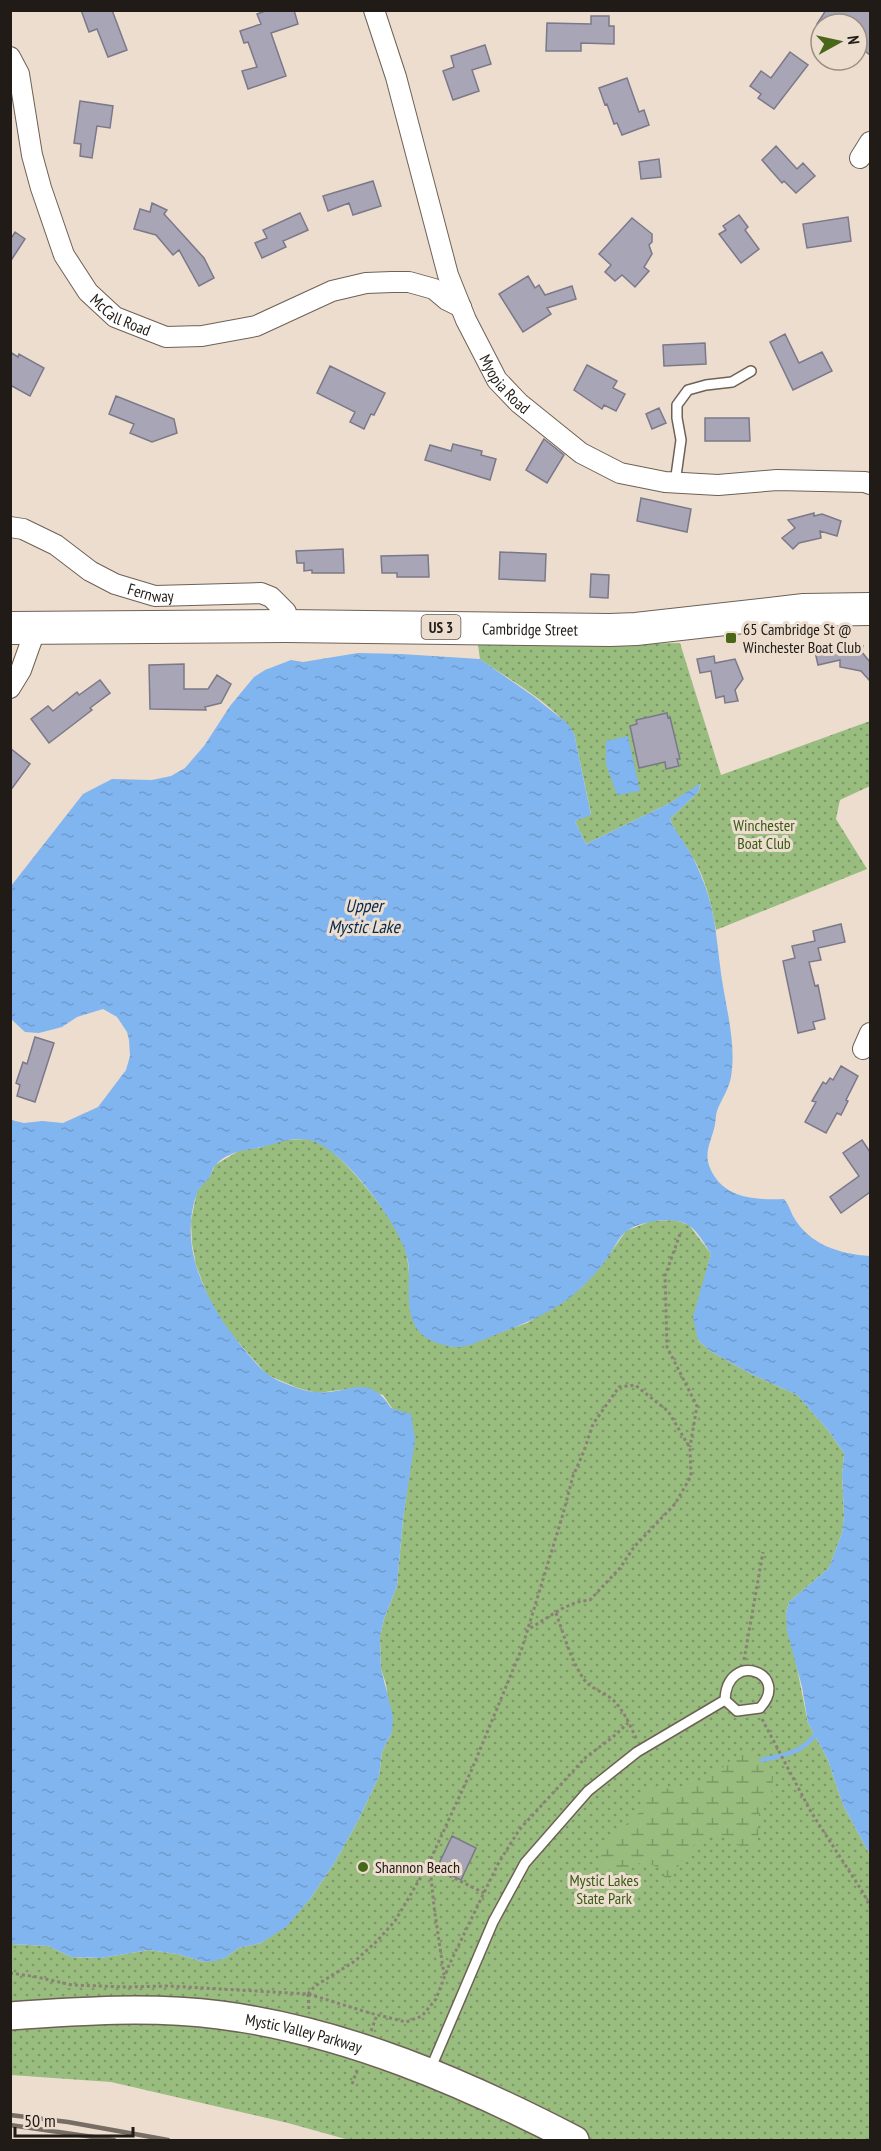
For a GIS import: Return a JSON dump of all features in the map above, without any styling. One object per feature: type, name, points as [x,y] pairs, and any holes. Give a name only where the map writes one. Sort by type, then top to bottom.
[{"type":"highway","name":"Cambridge Street","points":[[23,628],[619,629],[804,610],[870,609]]},
{"type":"main road","name":"Mystic Valley Parkway","points":[[10,2016],[125,2010],[220,2015],[300,2031],[429,2072],[575,2140]]},
{"type":"street","name":"Myopia Road","points":[[374,10],[396,77],[448,275],[460,306],[497,380],[519,403],[581,453],[620,473],[675,483],[718,485],[777,480],[870,484]]},
{"type":"street","name":"McCall Road","points":[[10,57],[19,74],[32,155],[40,188],[64,255],[88,292],[115,317],[166,337],[202,336],[256,326],[332,291],[366,283],[409,282],[434,289],[447,300],[460,306]]},
{"type":"street","name":"Fernway","points":[[10,527],[23,529],[56,545],[90,570],[115,584],[155,596],[261,593],[271,597],[286,612],[286,627]]},
{"type":"street","points":[[10,688],[21,670],[23,628]]},
{"type":"lane","points":[[675,483],[681,440],[677,405],[688,390],[732,382],[751,371]]},
{"type":"lane","points":[[429,2072],[492,1922],[525,1863],[588,1791],[642,1750],[725,1700],[728,1685],[733,1677],[742,1671],[753,1670],[762,1674],[769,1682],[770,1693],[765,1703],[757,1710],[737,1711],[725,1700]]},
{"type":"path","points":[[529,1629],[577,1602],[590,1600],[620,1568],[634,1547],[675,1504],[691,1476],[690,1448],[697,1406],[668,1347],[665,1276],[680,1234]]},
{"type":"path","points":[[308,1994],[315,1986],[355,1961],[376,1941],[394,1921],[428,1865],[490,1727],[529,1629],[573,1476],[593,1424],[619,1387],[635,1385],[668,1411],[690,1448]]},
{"type":"path","points":[[742,1671],[763,1552]]},
{"type":"path","points":[[556,1613],[566,1644],[583,1679],[620,1707],[642,1750]]},
{"type":"path","points":[[757,1710],[811,1812],[870,1907]]},
{"type":"path","points":[[428,1865],[484,1893]]},
{"type":"path","points":[[428,1865],[432,1877],[444,1977]]},
{"type":"path","points":[[10,1973],[72,1986],[168,1986],[308,1994],[406,2022],[422,2016],[435,1999]]},
{"type":"green space","name":"Winchester Boat Club","points":[[680,643],[721,775],[870,721],[870,786],[840,800],[836,819],[867,869],[716,930],[709,896],[700,871],[670,819],[698,792],[701,784],[668,804],[586,844],[575,821],[591,814],[574,733],[554,711],[480,659],[478,645]]},
{"type":"green space","name":"Mystic Lakes State Park","points":[[307,1139],[320,1143],[330,1150],[354,1173],[398,1231],[406,1250],[410,1310],[448,1346],[459,1347],[527,1323],[582,1287],[604,1262],[626,1231],[651,1221],[675,1220],[689,1225],[711,1254],[704,1284],[698,1340],[710,1351],[751,1374],[797,1395],[827,1429],[844,1453],[842,1533],[829,1568],[789,1602],[786,1613],[808,1723],[828,1760],[843,1805],[870,1855],[870,2140],[349,2140],[288,2123],[111,2082],[11,2075],[11,1944],[48,1946],[71,1957],[101,1958],[149,1950],[177,1954],[204,1962],[225,1958],[239,1948],[261,1943],[286,1926],[310,1899],[335,1862],[379,1776],[382,1752],[392,1732],[386,1684],[381,1669],[380,1637],[384,1619],[397,1586],[414,1440],[383,1395],[356,1388],[317,1393],[267,1375],[226,1328],[208,1297],[196,1265],[192,1243],[191,1221],[197,1191],[210,1176],[215,1165],[242,1149],[259,1148],[282,1140]]},
{"type":"green space","points":[[750,1749],[773,1771],[771,1792],[759,1816],[758,1837],[754,1847],[735,1845],[729,1836],[704,1838],[694,1845],[679,1865],[670,1878],[669,1887],[662,1882],[665,1874],[662,1870],[647,1862],[635,1864],[622,1873],[603,1866],[600,1854],[605,1843],[640,1812],[641,1798],[650,1789],[662,1785],[670,1789],[699,1781]]},
{"type":"water","name":"Upper Mystic Lake","points":[[358,653],[480,659],[567,723],[574,733],[591,815],[575,821],[586,844],[668,804],[701,783],[698,792],[670,819],[694,860],[708,895],[731,1032],[733,1054],[731,1077],[716,1113],[715,1127],[709,1144],[708,1163],[716,1178],[732,1192],[752,1198],[784,1199],[800,1226],[816,1241],[837,1250],[870,1256],[870,1855],[843,1805],[828,1760],[808,1723],[802,1687],[787,1631],[786,1613],[789,1602],[829,1568],[842,1533],[844,1453],[827,1429],[797,1395],[751,1374],[710,1351],[698,1340],[693,1317],[711,1254],[698,1234],[682,1222],[666,1220],[633,1228],[621,1237],[603,1264],[587,1282],[552,1309],[528,1322],[473,1344],[459,1347],[444,1345],[425,1337],[413,1321],[409,1305],[409,1269],[404,1247],[369,1190],[354,1172],[323,1146],[309,1140],[296,1139],[240,1151],[218,1162],[197,1193],[192,1215],[191,1237],[194,1258],[201,1279],[221,1319],[268,1375],[299,1389],[311,1391],[327,1392],[365,1387],[374,1390],[391,1408],[411,1414],[415,1440],[403,1519],[397,1586],[384,1619],[380,1637],[381,1669],[393,1716],[392,1732],[382,1752],[379,1776],[335,1862],[310,1899],[286,1927],[261,1943],[239,1948],[225,1958],[204,1962],[177,1954],[149,1950],[101,1958],[71,1957],[48,1946],[11,1944],[11,1120],[24,1123],[42,1121],[63,1123],[98,1107],[126,1070],[130,1056],[127,1032],[117,1017],[103,1009],[77,1017],[62,1027],[39,1033],[25,1032],[11,1019],[11,886],[83,794],[112,779],[152,780],[171,776],[185,768],[204,746],[230,706],[254,677],[291,660],[303,662]]},
{"type":"water","points":[[628,736],[640,791],[617,795],[606,764],[606,741]]},
{"type":"building","points":[[81,10],[112,10],[127,50],[108,57],[97,29],[89,32]]},
{"type":"building","points":[[268,10],[294,10],[298,24],[271,33],[286,76],[248,89],[242,71],[257,67],[248,42],[244,43],[240,31],[261,24],[257,14]]},
{"type":"building","points":[[826,10],[870,10],[870,55],[869,12],[825,12]]},
{"type":"building","points":[[591,16],[609,16],[609,26],[614,26],[614,44],[581,43],[581,51],[546,51],[547,23],[591,24]]},
{"type":"building","points":[[485,45],[491,64],[472,70],[479,91],[453,100],[443,71],[454,67],[451,56]]},
{"type":"building","points":[[790,52],[808,65],[774,109],[758,98],[761,94],[750,86],[761,71],[771,78]]},
{"type":"building","points":[[627,78],[639,112],[644,110],[649,125],[622,135],[617,123],[614,124],[599,88]]},
{"type":"building","points":[[80,101],[113,106],[110,128],[97,126],[92,158],[80,156],[81,144],[74,143]]},
{"type":"building","points":[[776,146],[797,169],[803,163],[815,176],[796,193],[784,181],[782,183],[762,160]]},
{"type":"building","points":[[659,159],[661,177],[641,179],[639,162]]},
{"type":"building","points":[[373,181],[381,206],[353,215],[349,203],[328,211],[323,196]]},
{"type":"building","points":[[152,203],[167,210],[164,214],[204,258],[214,278],[199,286],[179,250],[173,255],[156,235],[134,229],[140,209],[150,212]]},
{"type":"building","points":[[300,213],[308,230],[283,241],[286,247],[262,258],[255,243],[267,238],[263,230]]},
{"type":"building","points":[[739,215],[748,227],[745,230],[759,249],[741,263],[719,234],[726,230],[723,226]]},
{"type":"building","points":[[848,217],[851,241],[807,248],[803,224]]},
{"type":"building","points":[[632,218],[652,234],[652,242],[649,245],[652,254],[644,267],[649,271],[635,287],[622,275],[615,281],[605,272],[611,265],[599,254]]},
{"type":"building","points":[[15,232],[25,239],[10,262],[10,240]]},
{"type":"building","points":[[528,276],[535,288],[539,285],[545,295],[572,286],[576,299],[547,308],[551,314],[523,332],[499,294]]},
{"type":"building","points":[[785,334],[799,363],[822,352],[832,371],[793,390],[770,342]]},
{"type":"building","points":[[705,343],[706,364],[664,366],[663,345]]},
{"type":"building","points":[[10,352],[18,357],[19,354],[44,368],[30,396],[10,385]]},
{"type":"building","points":[[587,365],[617,381],[613,388],[625,394],[616,411],[604,405],[602,409],[574,390]]},
{"type":"building","points":[[330,366],[385,393],[364,429],[350,422],[355,412],[317,393]]},
{"type":"building","points":[[116,396],[174,419],[177,433],[152,442],[130,433],[134,424],[109,414]]},
{"type":"building","points":[[659,408],[666,423],[652,429],[646,414]]},
{"type":"building","points":[[705,418],[749,418],[750,441],[705,441]]},
{"type":"building","points":[[544,439],[564,455],[547,483],[526,470]]},
{"type":"building","points":[[453,444],[482,451],[481,455],[496,459],[490,480],[425,460],[430,445],[451,451]]},
{"type":"building","points":[[641,498],[691,509],[687,532],[637,521]]},
{"type":"building","points":[[814,513],[814,516],[822,514],[841,521],[837,536],[820,531],[821,538],[799,543],[793,549],[782,538],[795,528],[788,520]]},
{"type":"building","points":[[343,549],[344,573],[312,573],[312,570],[304,571],[304,563],[297,563],[296,551]]},
{"type":"building","points":[[500,552],[546,554],[545,581],[499,579]]},
{"type":"building","points":[[428,555],[429,577],[397,577],[397,573],[382,573],[381,556]]},
{"type":"building","points":[[591,574],[609,575],[608,598],[590,597]]},
{"type":"building","points":[[830,643],[863,646],[861,651],[870,662],[870,681],[861,671],[840,667],[840,660],[818,665],[814,647]]},
{"type":"building","points":[[714,656],[715,663],[735,659],[743,679],[735,690],[738,701],[725,703],[724,696],[716,698],[711,671],[700,673],[697,659]]},
{"type":"building","points":[[184,664],[184,689],[208,689],[217,675],[231,684],[221,703],[205,707],[206,710],[150,709],[149,665]]},
{"type":"building","points":[[100,680],[110,693],[49,743],[31,719],[48,706],[53,711],[77,692],[79,695]]},
{"type":"building","points":[[667,713],[680,759],[677,759],[679,766],[666,769],[665,762],[639,768],[630,726],[637,724],[636,720]]},
{"type":"building","points":[[10,748],[30,764],[10,791]]},
{"type":"building","points":[[841,924],[845,942],[818,948],[821,960],[809,962],[815,986],[818,985],[825,1019],[813,1022],[815,1029],[798,1033],[783,961],[795,958],[792,946],[815,941],[813,931]]},
{"type":"building","points":[[35,1037],[54,1043],[35,1102],[17,1096],[20,1085],[16,1083],[23,1062],[27,1064]]},
{"type":"building","points":[[841,1066],[858,1076],[841,1115],[837,1113],[826,1133],[805,1122],[816,1102],[812,1101],[823,1082],[826,1084],[830,1078],[833,1080]]},
{"type":"building","points":[[862,1140],[870,1152],[870,1192],[841,1213],[830,1197],[859,1176],[843,1153]]},
{"type":"building","points":[[452,1836],[476,1848],[461,1880],[437,1868]]},
{"type":"waterway","points":[[762,1760],[797,1750],[814,1736]]},
{"type":"railway","points":[[10,2115],[68,2122],[168,2140]]},
{"type":"railway","points":[[10,2125],[114,2140]]},
{"type":"place","name":"65 Cambridge St @ Winchester Boat Club","points":[[731,638]]},
{"type":"place","name":"Shannon Beach","points":[[363,1867]]}]
